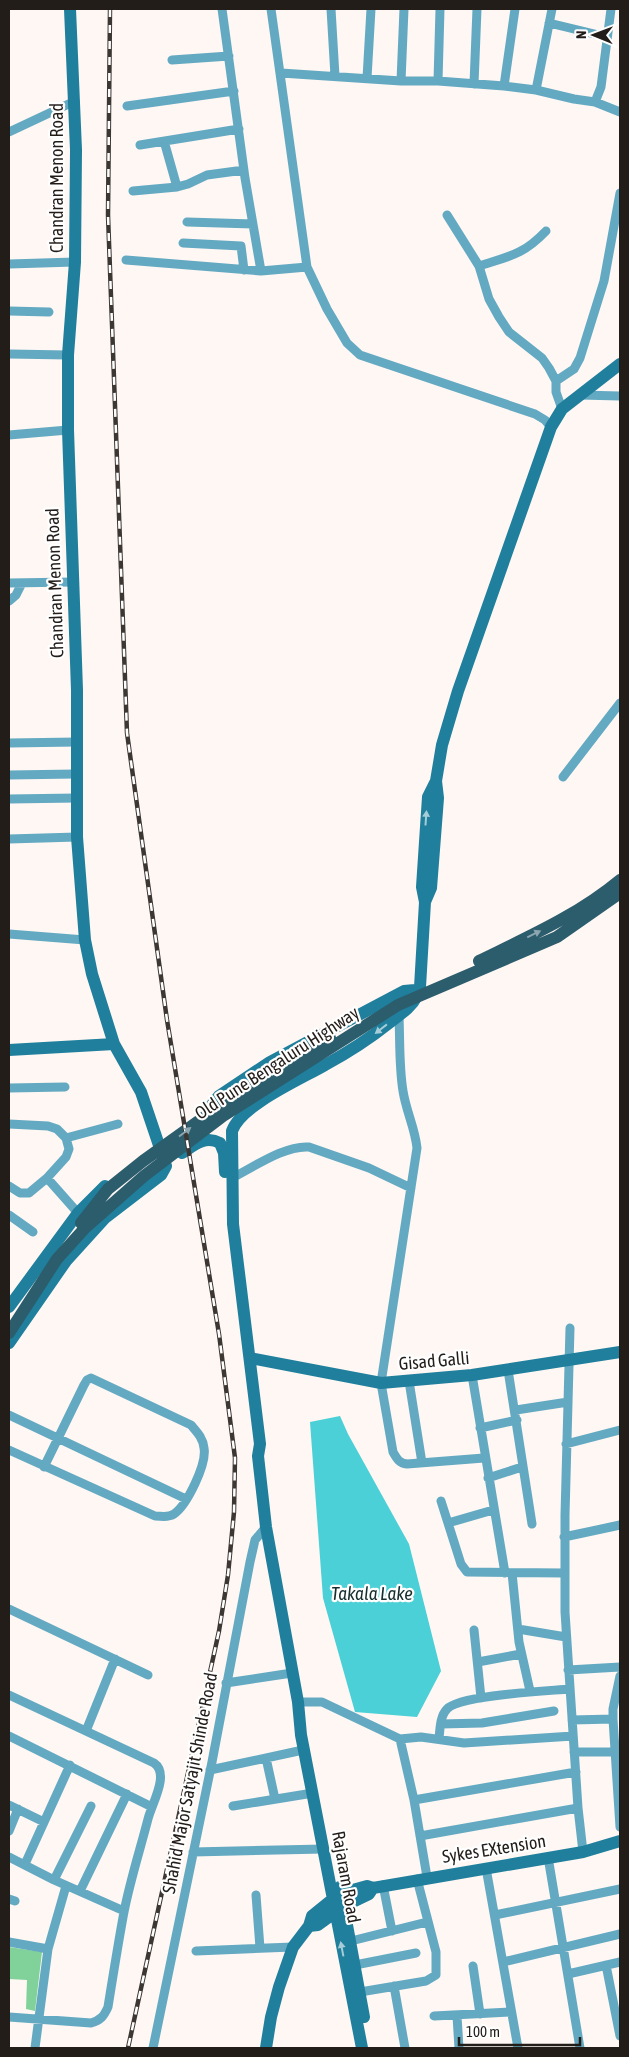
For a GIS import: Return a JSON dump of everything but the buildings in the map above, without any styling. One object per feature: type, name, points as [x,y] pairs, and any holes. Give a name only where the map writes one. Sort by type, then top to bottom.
[{"type":"main road","name":"Chandran Menon Road","points":[[9,1343],[66,1260],[105,1218],[164,1172],[166,1166],[141,1092],[114,1044],[92,974],[85,940],[77,838],[77,690],[68,430],[68,355],[75,262],[75,101],[70,9]]},
{"type":"main road","points":[[232,1173],[213,1146],[208,1133],[211,1106],[219,1096],[270,1062],[404,991],[419,992],[425,902],[432,888],[438,798],[436,781],[442,745],[458,691],[551,427],[571,402],[620,364]]},
{"type":"main road","name":"Old Pune Bengaluru Highway","points":[[9,1333],[57,1259],[68,1246],[110,1204],[223,1116],[419,992],[552,926],[605,892],[620,880]]},
{"type":"main road","name":"Old Pune Bengaluru Highway","points":[[419,992],[448,984],[556,937],[620,893]]},
{"type":"main road","points":[[258,1456],[260,1444],[233,1224],[232,1131],[234,1123],[240,1116],[278,1090],[372,1037],[397,1007]]},
{"type":"main road","name":"Old Pune Bengaluru Highway","points":[[9,1318],[54,1253],[108,1189],[238,1093],[397,1007]]},
{"type":"main road","points":[[9,1050],[114,1044]]},
{"type":"main road","points":[[168,1157],[178,1155],[206,1139],[220,1143],[224,1153],[227,1245],[244,1360],[253,1445],[258,1456]]},
{"type":"main road","points":[[10,1301],[78,1213],[109,1182],[157,1142]]},
{"type":"main road","name":"Gisad Galli","points":[[250,1358],[381,1383],[472,1376],[620,1352]]},
{"type":"main road","name":"Rajaram Road","points":[[258,1456],[266,1527],[299,1707],[298,1722],[303,1750],[324,1849],[338,1903]]},
{"type":"main road","name":"Rajaram Road","points":[[299,1707],[306,1720],[362,2048]]},
{"type":"main road","name":"Sykes EXtension","points":[[293,1947],[309,1926],[318,1925],[338,1903],[367,1886],[378,1886],[583,1852],[620,1841]]},
{"type":"main road","points":[[338,1903],[351,1941],[370,2048]]},
{"type":"main road","points":[[266,2048],[273,2010],[293,1947]]},
{"type":"street","points":[[222,9],[244,170],[261,271]]},
{"type":"street","points":[[271,9],[307,267],[326,309],[346,343],[360,355],[535,414],[551,427]]},
{"type":"street","points":[[331,9],[335,76]]},
{"type":"street","points":[[367,78],[371,9]]},
{"type":"street","points":[[401,81],[404,9]]},
{"type":"street","points":[[438,80],[440,9]]},
{"type":"street","points":[[474,84],[477,9]]},
{"type":"street","points":[[504,86],[515,9]]},
{"type":"street","points":[[536,90],[552,9]]},
{"type":"street","points":[[595,102],[600,87],[610,9]]},
{"type":"street","points":[[549,23],[606,37]]},
{"type":"street","points":[[172,60],[229,56]]},
{"type":"street","points":[[281,73],[401,81],[438,80],[504,86],[536,90],[595,102],[620,112]]},
{"type":"street","points":[[127,106],[234,91]]},
{"type":"street","points":[[9,132],[75,101]]},
{"type":"street","points":[[140,145],[239,130]]},
{"type":"street","points":[[164,141],[177,187]]},
{"type":"street","points":[[134,190],[177,187],[207,175],[244,170]]},
{"type":"street","points":[[556,381],[574,369],[580,358],[604,281],[620,193]]},
{"type":"street","points":[[447,215],[479,266],[488,299],[499,317],[509,332],[542,358],[550,368],[556,381],[556,392],[571,402],[620,396]]},
{"type":"street","points":[[187,222],[253,224]]},
{"type":"street","points":[[479,266],[522,252],[532,246],[546,231]]},
{"type":"street","points":[[183,243],[241,246],[244,270]]},
{"type":"street","points":[[126,260],[261,271],[307,267]]},
{"type":"street","points":[[9,264],[75,262]]},
{"type":"street","points":[[9,311],[50,312]]},
{"type":"street","points":[[9,354],[68,355]]},
{"type":"street","points":[[9,435],[68,430]]},
{"type":"street","points":[[9,583],[73,582]]},
{"type":"street","points":[[9,601],[16,595],[22,583]]},
{"type":"street","points":[[563,777],[620,703]]},
{"type":"street","points":[[9,743],[77,742]]},
{"type":"street","points":[[9,775],[76,774]]},
{"type":"street","points":[[9,799],[77,798]]},
{"type":"street","points":[[9,839],[77,838]]},
{"type":"street","points":[[9,934],[85,940]]},
{"type":"street","points":[[397,1007],[402,1091],[416,1134],[417,1148],[381,1383],[393,1452],[402,1463],[484,1458]]},
{"type":"street","points":[[9,1088],[65,1087]]},
{"type":"street","points":[[9,1124],[48,1126],[57,1129],[66,1138],[69,1149],[66,1157],[47,1178],[24,1194],[9,1186]]},
{"type":"street","points":[[66,1138],[118,1124]]},
{"type":"street","points":[[232,1173],[300,1146],[309,1147],[369,1168],[411,1188]]},
{"type":"street","points":[[47,1178],[78,1213]]},
{"type":"street","points":[[9,1215],[33,1232]]},
{"type":"street","points":[[570,1328],[564,1573],[569,1689],[583,1852]]},
{"type":"street","points":[[508,1370],[516,1410],[522,1467],[532,1524]]},
{"type":"street","points":[[472,1376],[493,1510],[508,1573],[521,1654],[530,1692]]},
{"type":"street","points":[[9,1450],[44,1467],[155,1516],[166,1517],[181,1507],[186,1499],[204,1464],[204,1447],[201,1436],[191,1425],[97,1379],[87,1380],[44,1467]]},
{"type":"street","points":[[409,1381],[422,1463]]},
{"type":"street","points":[[516,1410],[568,1402]]},
{"type":"street","points":[[9,1415],[186,1499]]},
{"type":"street","points":[[480,1428],[517,1420]]},
{"type":"street","points":[[566,1444],[620,1430]]},
{"type":"street","points":[[488,1478],[522,1467]]},
{"type":"street","points":[[442,1501],[463,1570],[472,1573],[564,1573]]},
{"type":"street","points":[[448,1523],[493,1510]]},
{"type":"street","points":[[564,1537],[620,1525]]},
{"type":"street","name":"Shahid Major Satyajit Shinde Road","points":[[153,2048],[255,1540],[266,1527]]},
{"type":"street","points":[[9,1609],[148,1676]]},
{"type":"street","points":[[518,1629],[566,1637]]},
{"type":"street","points":[[474,1630],[482,1698]]},
{"type":"street","points":[[478,1662],[521,1654]]},
{"type":"street","points":[[86,1731],[115,1660]]},
{"type":"street","points":[[568,1670],[620,1667]]},
{"type":"street","points":[[226,1683],[292,1673]]},
{"type":"street","points":[[620,1676],[614,1702],[613,1719],[618,1752],[620,1827]]},
{"type":"street","points":[[439,1738],[443,1715],[448,1707],[482,1698],[569,1689]]},
{"type":"street","points":[[9,1694],[159,1767],[160,1782],[124,1911],[108,2007],[104,2016],[91,2023],[9,2017]]},
{"type":"street","points":[[299,1707],[322,1702],[400,1739],[439,1738],[464,1743],[573,1736]]},
{"type":"street","points":[[442,1724],[482,1723],[554,1711]]},
{"type":"street","points":[[572,1720],[613,1719]]},
{"type":"street","points":[[9,1736],[152,1807]]},
{"type":"street","points":[[360,1992],[426,1981],[436,1975],[436,1952],[427,1922],[420,1836],[400,1739]]},
{"type":"street","points":[[210,1770],[303,1750]]},
{"type":"street","points":[[574,1752],[618,1752]]},
{"type":"street","points":[[266,1758],[275,1799]]},
{"type":"street","points":[[25,1864],[70,1765]]},
{"type":"street","points":[[414,1800],[576,1772]]},
{"type":"street","points":[[233,1806],[313,1793]]},
{"type":"street","points":[[80,1891],[127,1794]]},
{"type":"street","points":[[9,1805],[44,1822]]},
{"type":"street","points":[[54,1880],[91,1806]]},
{"type":"street","points":[[420,1836],[578,1808]]},
{"type":"street","points":[[9,1831],[18,1810]]},
{"type":"street","points":[[193,1852],[324,1849]]},
{"type":"street","points":[[9,1856],[66,1886],[124,1911]]},
{"type":"street","points":[[548,1857],[580,2048]]},
{"type":"street","points":[[486,1868],[518,2048]]},
{"type":"street","points":[[34,2048],[48,1949],[66,1886]]},
{"type":"street","points":[[378,1886],[392,1931]]},
{"type":"street","points":[[495,1915],[620,1889]]},
{"type":"street","points":[[256,1895],[260,1948]]},
{"type":"street","points":[[351,1941],[427,1922]]},
{"type":"street","points":[[503,1962],[620,1934]]},
{"type":"street","points":[[9,1942],[48,1949]]},
{"type":"street","points":[[196,1951],[293,1947]]},
{"type":"street","points":[[355,1965],[416,1953]]},
{"type":"street","points":[[568,1974],[620,1962]]},
{"type":"street","points":[[606,1965],[620,2036]]},
{"type":"street","points":[[473,1966],[480,2014]]},
{"type":"street","points":[[394,1986],[405,2048]]},
{"type":"street","points":[[434,2016],[511,2012]]},
{"type":"street","points":[[457,2016],[459,2048]]},
{"type":"green space","points":[[9,1947],[42,1952],[35,2011],[26,2009],[27,1980],[9,1979]]},
{"type":"water","name":"Takala Lake","points":[[340,1416],[409,1544],[441,1671],[417,1717],[355,1712],[323,1598],[310,1422]]},
{"type":"railway","points":[[110,9],[108,215],[127,733],[167,1020],[219,1334],[235,1458],[234,1512],[228,1575],[219,1631],[128,2048]]}]
